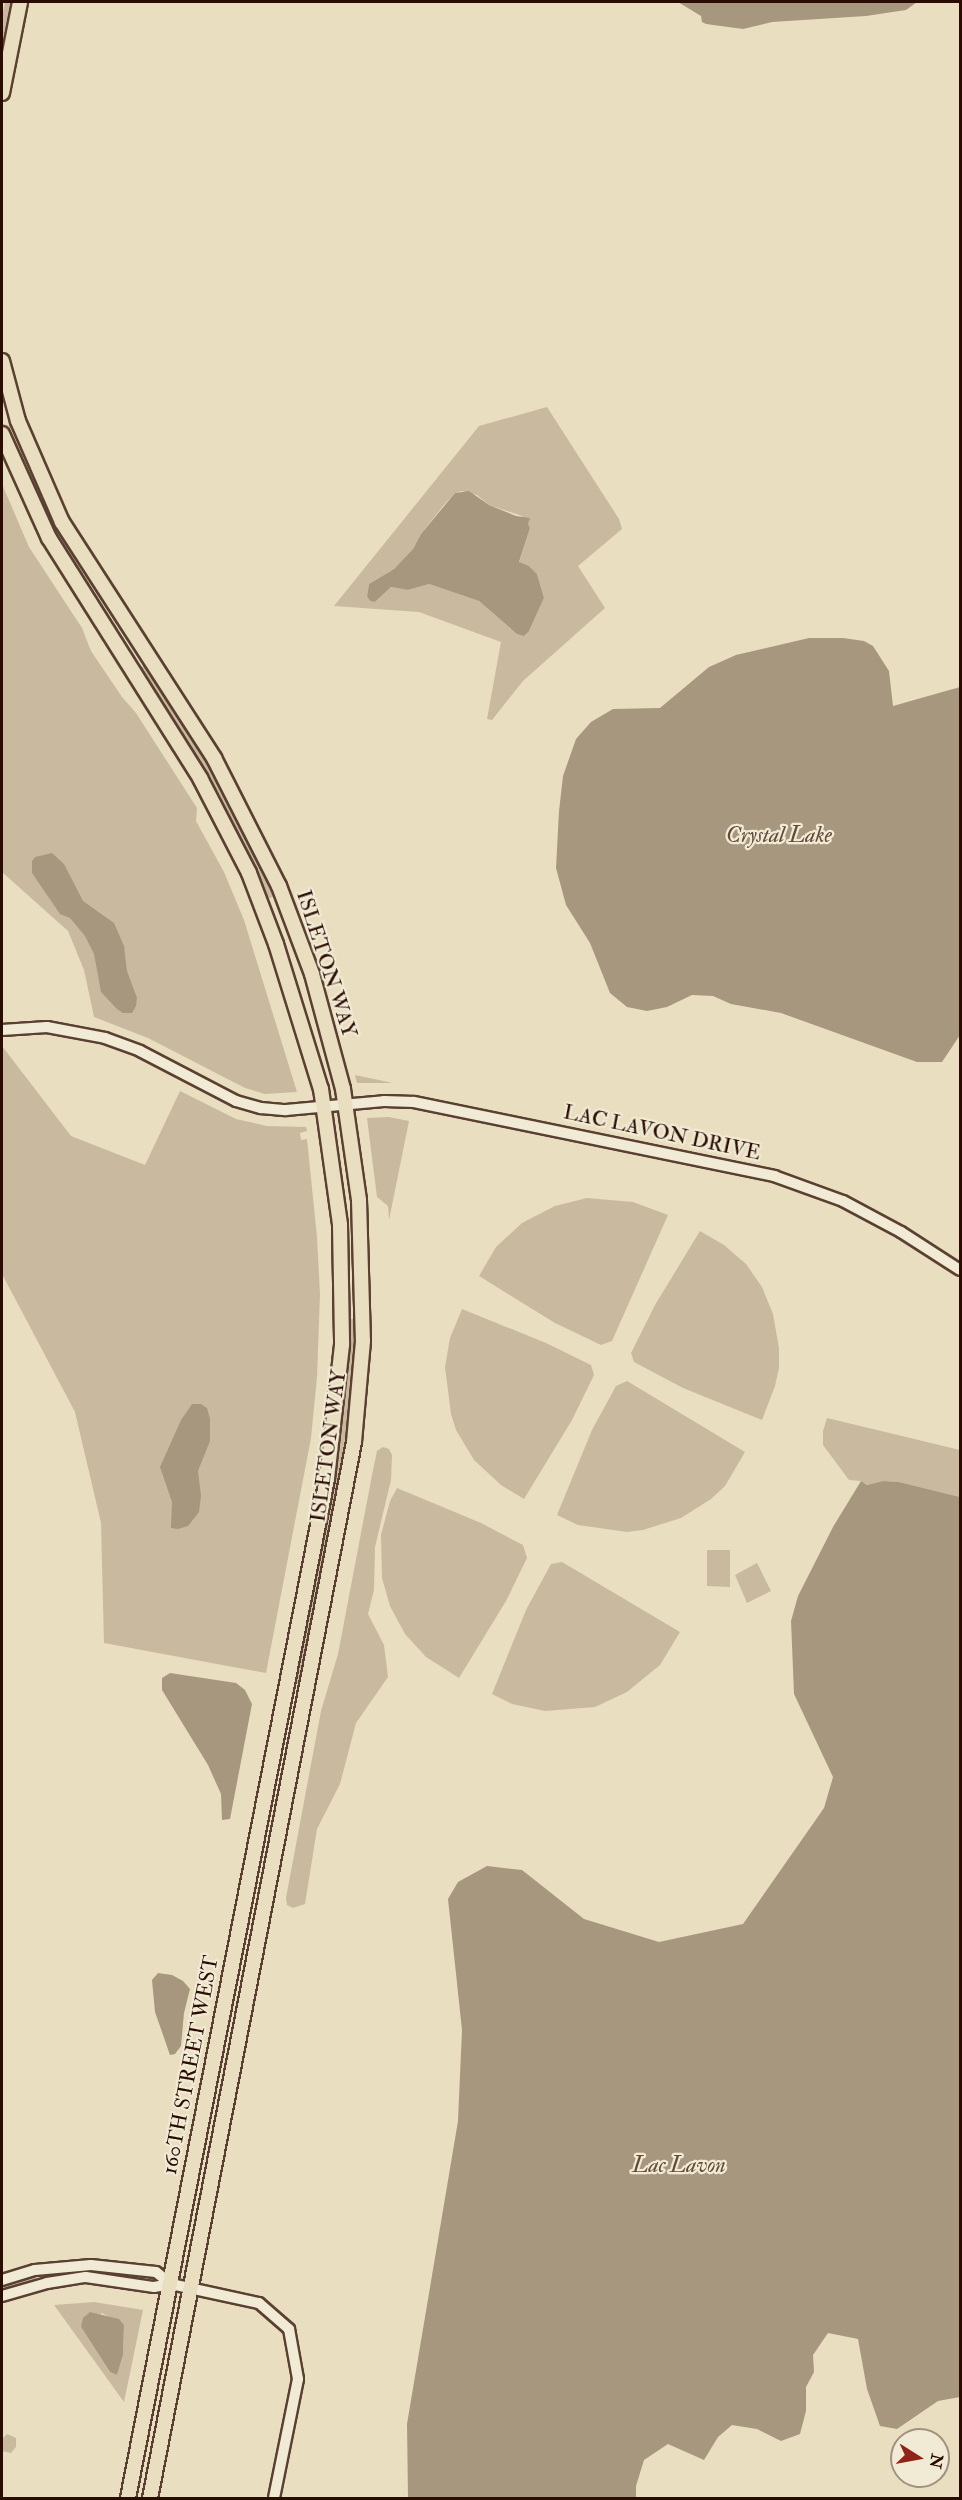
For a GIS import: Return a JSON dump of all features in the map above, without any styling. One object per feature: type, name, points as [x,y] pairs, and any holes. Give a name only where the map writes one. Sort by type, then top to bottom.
[{"type":"main road","points":[[2,93],[20,2]]},
{"type":"main road","name":"ISLETON WAY","points":[[2,361],[18,421],[62,522],[214,758],[279,886],[312,974],[335,1106],[359,1200],[363,1341],[354,1442],[316,1646]]},
{"type":"main road","name":"ISLETON WAY","points":[[2,434],[49,538],[200,778],[233,839],[276,944],[302,1022],[335,1106],[342,1345],[327,1479],[296,1640]]},
{"type":"main road","name":"160TH STREET WEST","points":[[128,2499],[296,1640]]},
{"type":"main road","name":"160TH STREET WEST","points":[[150,2499],[316,1646]]},
{"type":"street","name":"LAC LAVON DRIVE","points":[[2,1030],[47,1027],[94,1035],[140,1052],[243,1104],[272,1110],[391,1100],[414,1102],[774,1176],[843,1201],[960,1270]]},
{"type":"street","points":[[2,2280],[35,2270],[91,2265],[156,2272],[171,2284]]},
{"type":"street","points":[[2,2296],[29,2286],[74,2278],[117,2280],[154,2287],[171,2284],[259,2303],[289,2329],[298,2379],[274,2499]]},
{"type":"shaded area","points":[[5,2],[13,2],[2,61],[2,17]]},
{"type":"shaded area","points":[[547,407],[619,519],[622,529],[578,566],[605,608],[523,681],[492,720],[487,719],[501,642],[419,612],[334,606],[479,426]],"holes":[[[462,491],[477,495],[489,505],[522,516],[530,528],[519,563],[529,566],[537,574],[544,598],[529,631],[511,629],[479,601],[429,584],[408,590],[391,587],[375,602],[370,601],[367,595],[369,584],[394,569],[413,549],[421,534],[455,493]]]},
{"type":"shaded area","points":[[2,484],[29,547],[82,628],[91,651],[122,697],[136,713],[197,808],[196,821],[224,872],[244,920],[297,1092],[265,1094],[245,1088],[148,1038],[94,1017],[84,970],[68,931],[2,872]]},
{"type":"shaded area","points":[[144,665],[212,771],[275,896],[267,899],[208,779],[139,669]]},
{"type":"shaded area","points":[[2,1046],[71,1136],[145,1165],[180,1091],[236,1119],[267,1126],[306,1127],[307,1131],[300,1133],[301,1140],[307,1139],[320,1294],[317,1377],[311,1438],[266,1673],[104,1643],[101,1523],[75,1412],[2,1274]]},
{"type":"shaded area","points":[[355,1075],[393,1083],[357,1083]]},
{"type":"shaded area","points":[[389,1117],[409,1121],[389,1220],[388,1206],[377,1197],[367,1118]]},
{"type":"shaded area","points":[[587,1198],[633,1202],[668,1215],[612,1341],[601,1345],[555,1323],[479,1276],[496,1247],[522,1223],[555,1206]]},
{"type":"shaded area","points":[[700,1231],[724,1245],[746,1264],[762,1287],[773,1314],[779,1348],[779,1368],[762,1420],[683,1388],[634,1362],[631,1353],[655,1305]]},
{"type":"shaded area","points":[[462,1309],[546,1343],[591,1365],[594,1375],[572,1420],[524,1499],[501,1485],[474,1460],[456,1430],[451,1414],[445,1367],[450,1338]]},
{"type":"shaded area","points":[[349,1319],[356,1319],[356,1343],[346,1454],[302,1685],[294,1683],[334,1479],[345,1403]]},
{"type":"shaded area","points":[[627,1381],[745,1452],[725,1486],[711,1499],[681,1518],[643,1530],[627,1532],[578,1525],[557,1515],[592,1430],[616,1386]]},
{"type":"shaded area","points":[[827,1418],[960,1450],[960,1497],[899,1482],[883,1481],[867,1485],[861,1481],[849,1480],[823,1445],[823,1431]]},
{"type":"shaded area","points":[[383,1447],[389,1449],[392,1455],[391,1480],[375,1547],[374,1590],[368,1614],[384,1645],[388,1677],[356,1723],[340,1784],[317,1829],[305,1904],[293,1908],[287,1905],[286,1898],[321,1711],[338,1654],[377,1451]]},
{"type":"shaded area","points":[[397,1488],[481,1523],[523,1545],[527,1558],[506,1601],[459,1678],[426,1657],[405,1634],[390,1606],[382,1578],[381,1535],[390,1501]]},
{"type":"shaded area","points":[[707,1550],[730,1550],[730,1587],[707,1586]]},
{"type":"shaded area","points":[[562,1562],[680,1632],[660,1665],[627,1692],[595,1707],[545,1711],[512,1704],[492,1694],[526,1610],[551,1564]]},
{"type":"shaded area","points":[[757,1563],[771,1591],[747,1603],[735,1575]]},
{"type":"shaded area","points":[[35,2275],[36,2280],[2,2291],[2,2284]]},
{"type":"shaded area","points":[[94,2302],[143,2310],[124,2402],[54,2305]],"holes":[[[102,2313],[124,2325],[123,2355],[117,2375],[110,2372],[81,2327]]]},
{"type":"shaded area","points":[[7,2434],[16,2438],[16,2447],[11,2453],[2,2451],[2,2439]]},
{"type":"water","points":[[678,2],[917,2],[906,10],[866,16],[772,22],[743,29],[706,24],[702,22],[701,16]]},
{"type":"water","points":[[469,491],[489,505],[516,516],[530,518],[528,524],[530,528],[519,562],[529,566],[537,574],[544,598],[529,631],[524,636],[517,634],[479,601],[429,584],[408,590],[391,587],[375,602],[370,601],[367,596],[369,584],[394,569],[413,549],[421,534],[455,493]]},
{"type":"water","name":"Crystal Lake","points":[[809,638],[843,638],[864,641],[873,646],[889,671],[893,706],[960,687],[960,1035],[942,1062],[917,1062],[781,1013],[731,1004],[713,996],[692,995],[667,1007],[647,1011],[627,1007],[610,993],[590,943],[566,905],[556,868],[563,776],[576,739],[591,722],[613,709],[660,708],[709,667],[736,655]]},
{"type":"water","points":[[52,853],[64,864],[83,901],[114,923],[124,946],[127,971],[137,998],[132,1013],[123,1013],[117,1009],[101,992],[94,954],[85,936],[70,918],[60,914],[32,873],[32,861],[35,857]]},
{"type":"water","points":[[192,1404],[201,1404],[207,1408],[210,1419],[210,1441],[198,1471],[201,1496],[199,1512],[188,1526],[178,1529],[171,1528],[172,1502],[160,1467],[181,1420]]},
{"type":"water","name":"Lac Lavon","points":[[861,1481],[867,1485],[883,1481],[899,1482],[960,1497],[960,2397],[938,2401],[898,2428],[880,2426],[867,2389],[858,2339],[828,2333],[813,2355],[814,2372],[806,2387],[806,2411],[800,2434],[781,2441],[757,2429],[732,2425],[718,2437],[704,2460],[668,2444],[644,2460],[636,2486],[636,2498],[408,2498],[407,2424],[458,2121],[462,2030],[448,1899],[458,1882],[487,1866],[522,1870],[584,1919],[659,1942],[743,1924],[824,1808],[833,1777],[794,1694],[791,1621],[798,1596],[833,1527]]},
{"type":"water","points":[[170,1673],[236,1683],[245,1690],[252,1704],[230,1819],[222,1820],[221,1794],[208,1765],[162,1690],[162,1678]]},
{"type":"water","points":[[158,1973],[172,1975],[183,1981],[190,1989],[184,2013],[181,2046],[175,2054],[170,2055],[155,2012],[152,1980]]},
{"type":"water","points":[[90,2312],[119,2319],[124,2325],[123,2355],[117,2375],[110,2372],[81,2327],[83,2318]]}]
